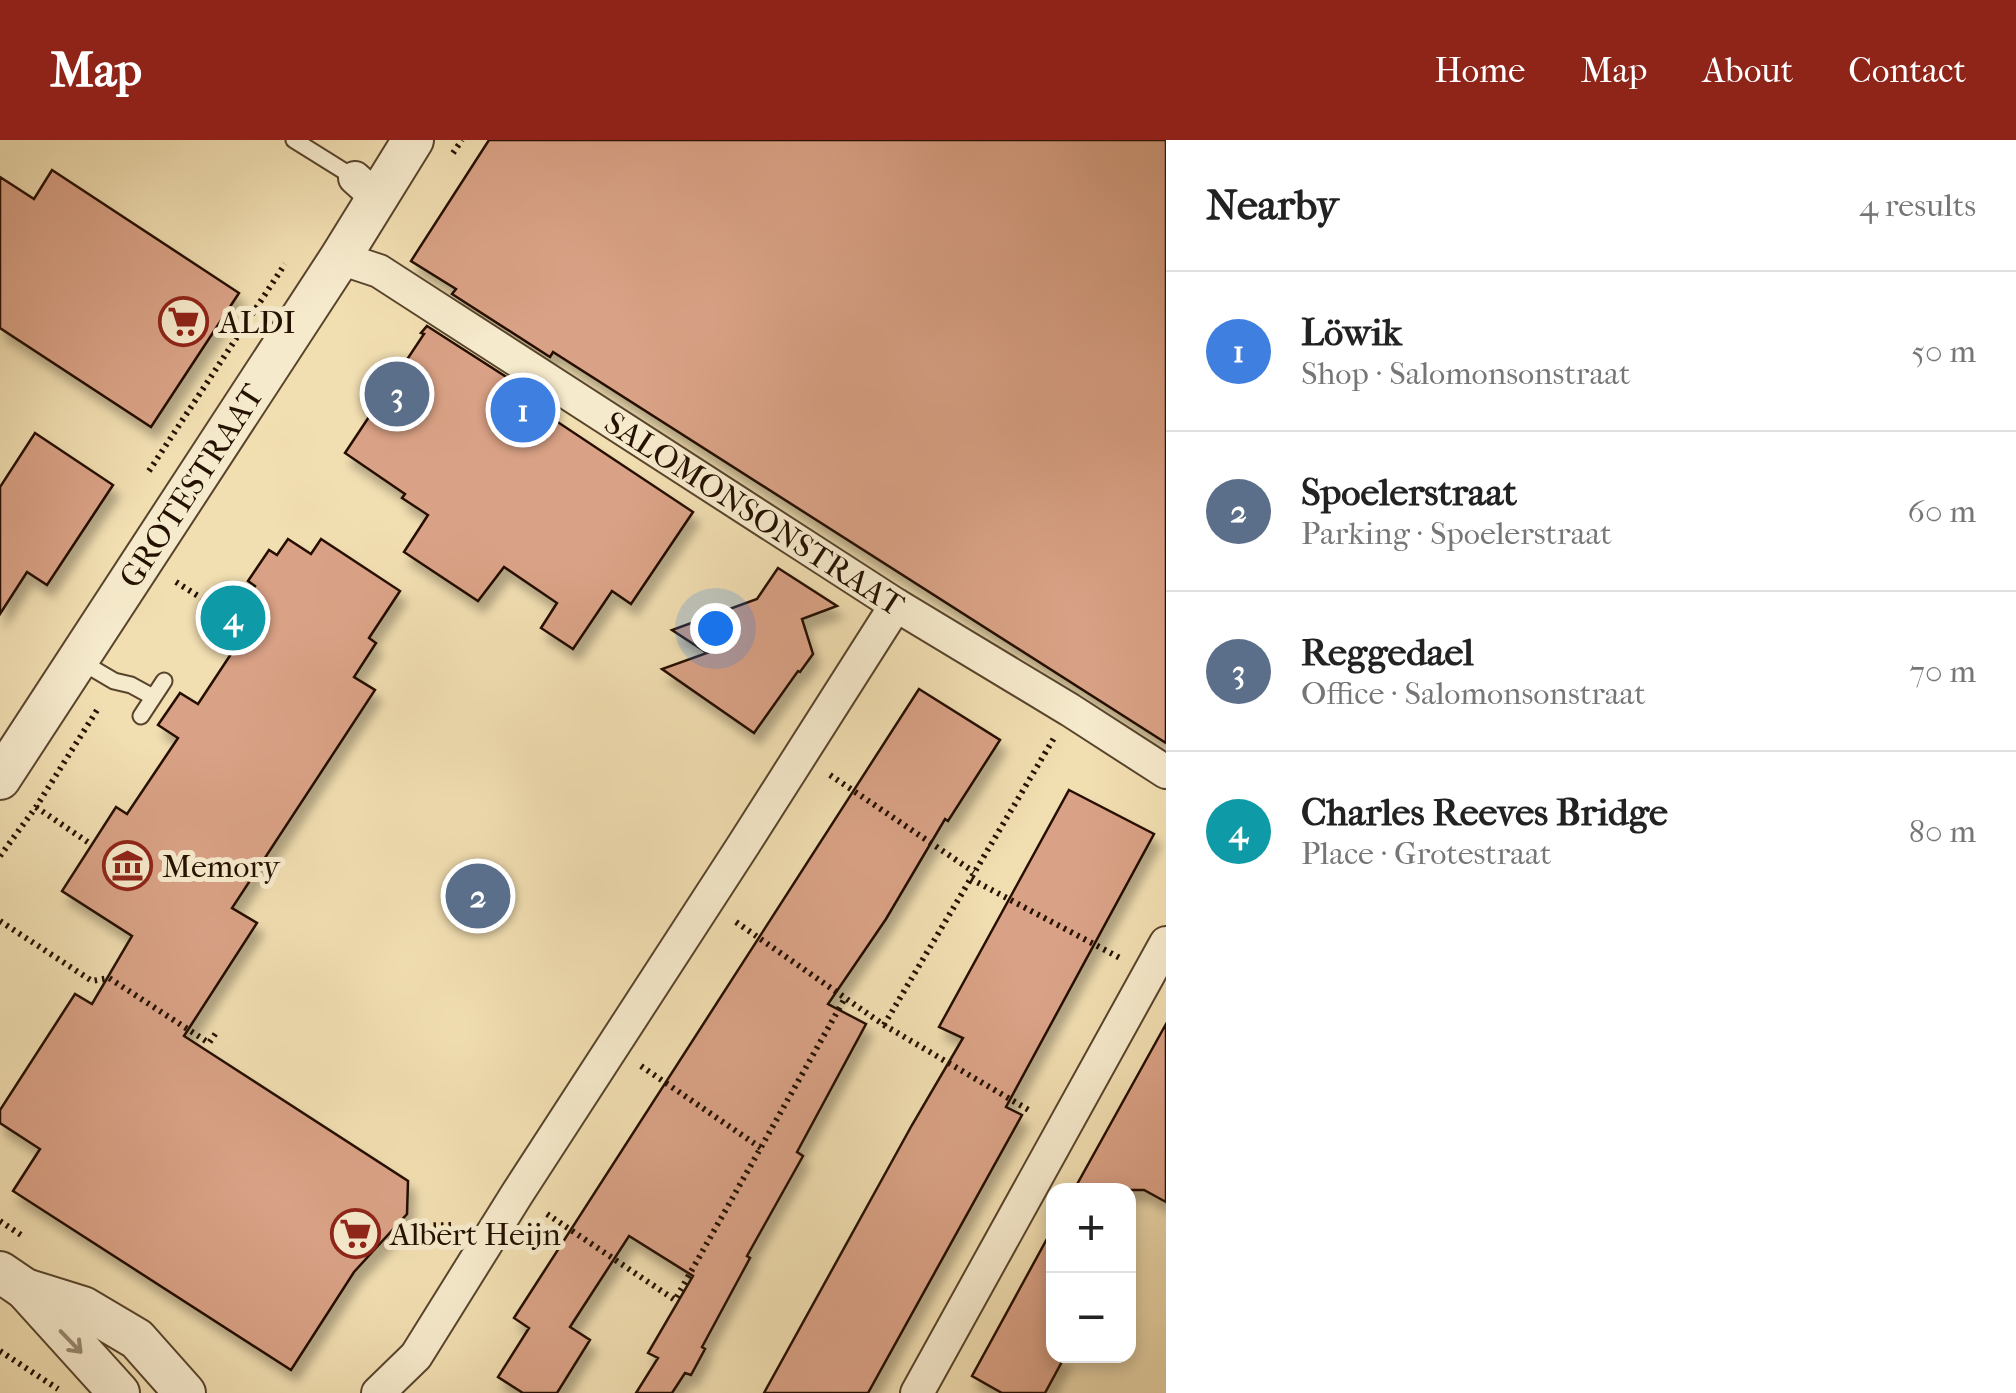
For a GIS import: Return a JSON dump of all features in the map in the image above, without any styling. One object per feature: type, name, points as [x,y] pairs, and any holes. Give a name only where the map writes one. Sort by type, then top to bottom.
[{"type":"street","name":"GROTESTRAAT","points":[[0,780],[340,258],[365,188],[414,140]]},
{"type":"street","name":"SALOMONSONSTRAAT","points":[[340,258],[378,271],[896,605],[1166,772]]},
{"type":"street","points":[[378,1393],[416,1356],[896,605]]},
{"type":"street","points":[[917,1393],[1166,943]]},
{"type":"street","points":[[12,1281],[120,1393]]},
{"type":"street","points":[[12,1281],[84,1307],[137,1339],[185,1393]]},
{"type":"lane","points":[[301,142],[365,188]]},
{"type":"lane","points":[[77,659],[153,698]]},
{"type":"lane","points":[[141,716],[164,680]]},
{"type":"path","points":[[176,582],[225,613]]},
{"type":"path","points":[[884,1025],[1070,710]]},
{"type":"path","points":[[800,755],[972,876],[1148,974]]},
{"type":"path","points":[[36,807],[92,845]]},
{"type":"path","points":[[706,901],[884,1025],[1064,1130]]},
{"type":"path","points":[[0,921],[92,981],[109,978],[209,1043],[218,1030]]},
{"type":"path","points":[[517,1194],[675,1300],[845,998]]},
{"type":"path","points":[[611,1046],[761,1148]]},
{"type":"path","points":[[396,1226],[452,1225]]},
{"type":"path","points":[[0,1351],[64,1393]]},
{"type":"building","points":[[489,140],[1166,140],[1166,743],[553,352],[550,357],[452,294],[456,289],[411,261]]},
{"type":"building","points":[[52,170],[239,293],[151,427],[0,328],[0,177],[34,199]]},
{"type":"building","points":[[427,326],[528,391],[523,399],[693,512],[631,604],[612,591],[573,649],[541,628],[557,603],[504,567],[478,601],[404,552],[428,515],[402,498],[405,494],[345,453]]},
{"type":"building","points":[[35,433],[113,485],[47,585],[27,572],[0,614],[0,487]]},
{"type":"building","points":[[288,539],[311,554],[321,539],[400,591],[369,638],[376,643],[354,677],[375,690],[232,908],[257,923],[184,1036],[408,1181],[407,1214],[354,1272],[291,1370],[13,1191],[40,1149],[0,1123],[0,1110],[75,994],[92,1004],[132,936],[62,891],[116,807],[127,814],[178,738],[158,725],[180,693],[198,704],[264,604],[250,594],[255,586],[248,581],[269,550],[277,555]]},
{"type":"building","points":[[778,568],[837,606],[802,619],[813,654],[754,733],[662,669],[707,653],[672,630],[757,599]]},
{"type":"building","points":[[919,689],[1000,740],[828,1004],[866,1024],[797,1152],[803,1156],[747,1256],[750,1258],[691,1375],[685,1373],[672,1393],[636,1393],[658,1358],[648,1353],[693,1276],[629,1236],[570,1327],[590,1340],[557,1393],[523,1393],[498,1377],[529,1328],[514,1318]]},
{"type":"building","points":[[1069,790],[1154,834],[1006,1107],[1022,1115],[868,1393],[764,1393],[963,1038],[939,1027]]},
{"type":"building","points":[[1166,1024],[1166,1202],[1136,1190],[1136,1183],[1078,1183]]},
{"type":"building","points":[[1046,1241],[1046,1363],[1061,1363],[1045,1393],[1002,1393],[972,1376]]},
{"type":"place","name":"ALDI","points":[[184,322]]},
{"type":"place","name":"Reggedael","points":[[397,394]]},
{"type":"place","name":"Löwik","points":[[523,410]]},
{"type":"place","name":"Charles Reeves Bridge","points":[[233,618]]},
{"type":"place","name":"Memory","points":[[127,866]]},
{"type":"place","name":"Spoelerstraat","points":[[478,896]]},
{"type":"place","name":"Albert Heijn","points":[[355,1234]]}]
